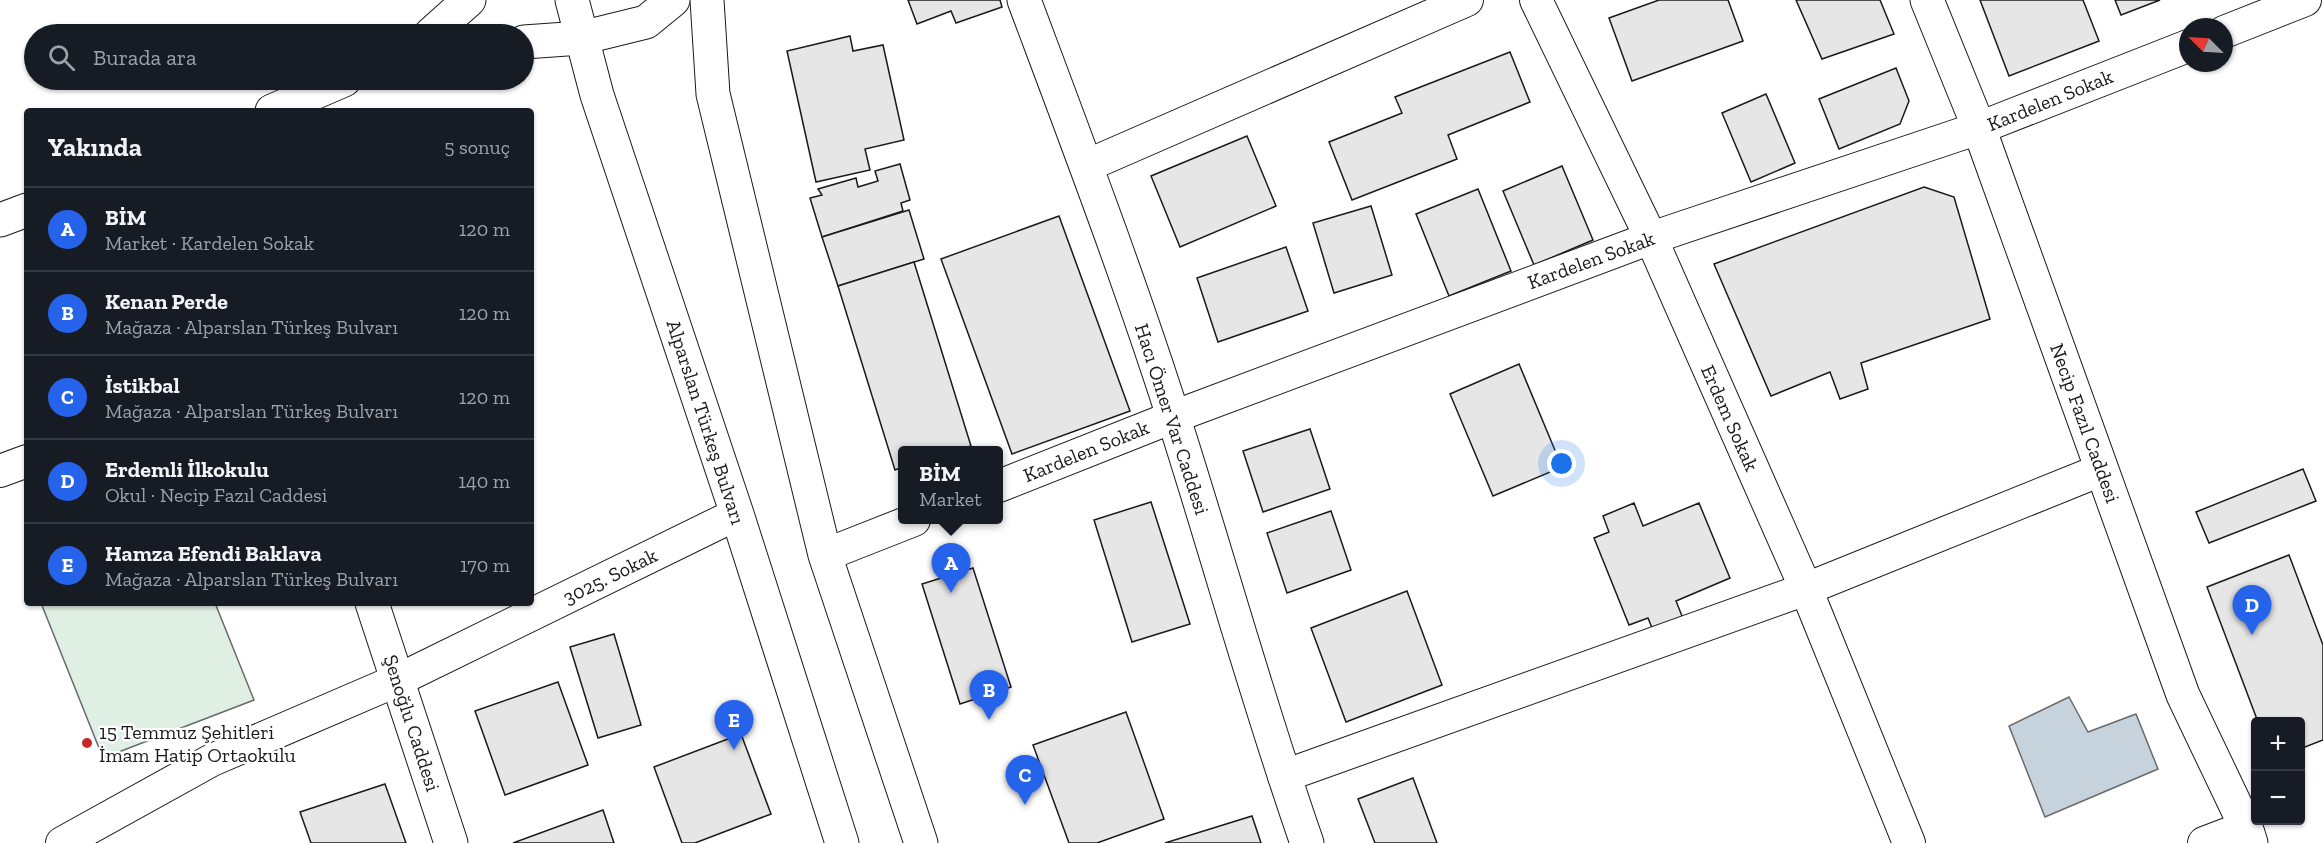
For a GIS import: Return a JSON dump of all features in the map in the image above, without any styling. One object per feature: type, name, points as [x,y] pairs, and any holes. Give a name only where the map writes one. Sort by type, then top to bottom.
[{"type":"main road","points":[[442,24],[469,0]]},
{"type":"main road","name":"Alparslan Türkeş Bulvarı","points":[[572,0],[597,95],[737,514],[842,843]]},
{"type":"main road","points":[[534,41],[581,38],[646,22],[673,0]]},
{"type":"main road","points":[[707,0],[713,94],[825,555],[921,843]]},
{"type":"main road","name":"Hacı Ömer Var Caddesi","points":[[1024,0],[1086,166],[1173,417],[1306,843]]},
{"type":"main road","name":"Necip Fazıl Caddesi","points":[[1927,0],[1979,128],[2183,695],[2248,835]]},
{"type":"main road","points":[[279,108],[321,90]]},
{"type":"main road","points":[[0,220],[24,211]]},
{"type":"main road","name":"Şenoğlu Caddesi","points":[[373,606],[451,843]]},
{"type":"street","points":[[1086,166],[1467,0]]},
{"type":"street","name":"Erdem Sokak","points":[[1536,0],[1650,238],[1806,589],[1909,843]]},
{"type":"street","points":[[2233,28],[2305,0]]},
{"type":"street","name":"Kardelen Sokak","points":[[1003,484],[1173,417],[1650,238],[1979,128],[2179,50]]},
{"type":"street","points":[[0,471],[24,462]]},
{"type":"street","points":[[1284,776],[1806,589],[2101,470]]},
{"type":"street","name":"3025. Sokak","points":[[62,843],[212,760],[398,680],[737,514]]},
{"type":"street","points":[[825,555],[902,524]]},
{"type":"street","points":[[2204,843],[2248,835]]},
{"type":"green space","points":[[42,606],[216,606],[254,700],[103,758]]},
{"type":"shaded area","points":[[2069,697],[2088,732],[2136,714],[2158,769],[2045,817],[2009,726]]},
{"type":"building","points":[[908,0],[1000,0],[1002,7],[956,23],[951,11],[917,24]]},
{"type":"building","points":[[1659,0],[1728,0],[1743,41],[1632,81],[1609,18]]},
{"type":"building","points":[[1796,0],[1880,0],[1894,34],[1822,59]]},
{"type":"building","points":[[1980,0],[2083,0],[2099,41],[2009,76]]},
{"type":"building","points":[[2115,0],[2160,0],[2121,15]]},
{"type":"building","points":[[850,36],[853,51],[883,45],[904,140],[865,149],[870,170],[816,182],[787,51]]},
{"type":"building","points":[[1510,52],[1530,102],[1448,135],[1457,159],[1352,200],[1329,142],[1402,113],[1395,97]]},
{"type":"building","points":[[1896,68],[1909,101],[1900,124],[1839,149],[1819,99]]},
{"type":"building","points":[[1766,94],[1795,163],[1751,182],[1722,113]]},
{"type":"building","points":[[1247,136],[1276,206],[1180,247],[1151,176]]},
{"type":"building","points":[[900,164],[910,200],[901,203],[903,211],[822,237],[810,198],[822,195],[818,189],[856,178],[858,187],[878,181],[875,171]]},
{"type":"building","points":[[1562,166],[1593,240],[1534,265],[1503,191]]},
{"type":"building","points":[[1924,187],[1954,197],[1990,319],[1861,363],[1868,389],[1840,399],[1830,372],[1771,396],[1714,264]]},
{"type":"building","points":[[1478,189],[1511,271],[1449,296],[1416,214]]},
{"type":"building","points":[[1371,206],[1392,275],[1334,293],[1313,223]]},
{"type":"building","points":[[909,210],[924,259],[838,286],[822,237]]},
{"type":"building","points":[[1059,216],[1130,411],[1012,454],[941,259]]},
{"type":"building","points":[[1286,247],[1308,311],[1218,342],[1197,278]]},
{"type":"building","points":[[914,262],[971,446],[898,446],[898,469],[895,470],[838,286]]},
{"type":"building","points":[[1519,364],[1562,467],[1493,496],[1450,394]]},
{"type":"building","points":[[1310,429],[1330,489],[1263,512],[1243,451]]},
{"type":"building","points":[[2303,469],[2316,501],[2209,543],[2196,512]]},
{"type":"building","points":[[1151,502],[1190,624],[1132,642],[1094,520]]},
{"type":"building","points":[[1634,503],[1643,526],[1699,503],[1730,578],[1676,601],[1684,621],[1654,633],[1648,618],[1629,625],[1594,538],[1609,532],[1603,516]]},
{"type":"building","points":[[1331,511],[1351,570],[1287,593],[1267,533]]},
{"type":"building","points":[[2289,555],[2323,645],[2323,740],[2305,747],[2305,717],[2256,717],[2207,587]]},
{"type":"building","points":[[973,568],[1011,687],[960,704],[922,584]]},
{"type":"building","points":[[1407,591],[1442,685],[1346,722],[1311,628]]},
{"type":"building","points":[[614,634],[641,725],[598,738],[570,647]]},
{"type":"building","points":[[558,682],[588,765],[505,795],[475,711]]},
{"type":"building","points":[[1126,712],[1164,819],[1097,843],[1069,843],[1033,745]]},
{"type":"building","points":[[741,734],[771,814],[695,843],[682,843],[654,767]]},
{"type":"building","points":[[1413,778],[1437,843],[1375,843],[1358,799]]},
{"type":"building","points":[[385,784],[406,843],[311,843],[300,812]]},
{"type":"building","points":[[603,810],[614,843],[513,843]]},
{"type":"building","points":[[1252,816],[1261,843],[1165,843]]},
{"type":"place","name":"BİM","points":[[951,593]]},
{"type":"place","name":"Erdemli İlkokulu","points":[[2252,635]]},
{"type":"place","name":"Kenan Perde","points":[[989,720]]},
{"type":"place","name":"15 Temmuz Şehitleri İmam Hatip Ortaokulu","points":[[87,743]]},
{"type":"place","name":"Hamza Efendi Baklava","points":[[734,750]]},
{"type":"place","name":"İstikbal","points":[[1025,805]]}]
